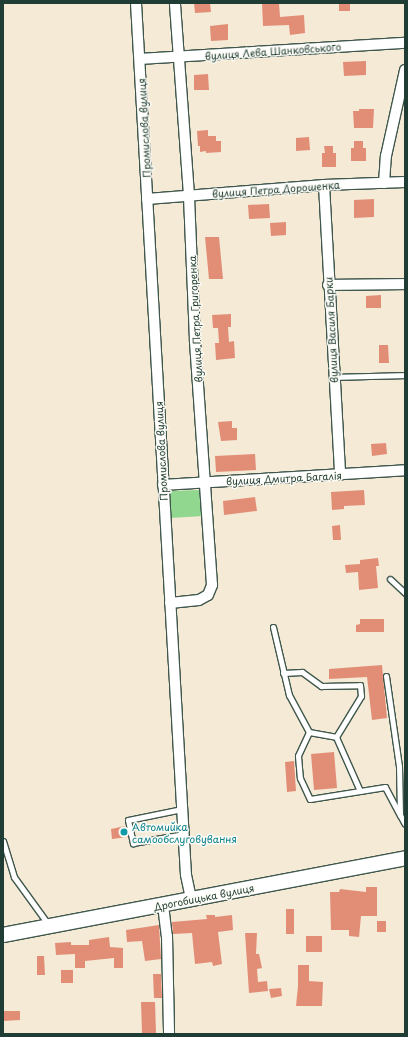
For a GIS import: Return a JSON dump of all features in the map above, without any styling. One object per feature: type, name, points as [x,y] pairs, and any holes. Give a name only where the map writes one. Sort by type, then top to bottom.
[{"type":"main road","name":"Дрогобицька вулиця","points":[[3,935],[405,858]]},
{"type":"street","name":"Промислова вулиця","points":[[136,3],[186,875],[191,899]]},
{"type":"street","name":"вулиця Петра Григоренка","points":[[170,603],[199,600],[208,595],[212,585],[195,340],[189,196],[174,3]]},
{"type":"street","name":"вулиця Лева Шанковського","points":[[140,60],[405,43]]},
{"type":"street","points":[[384,182],[386,156],[403,86],[405,70]]},
{"type":"street","name":"вулиця Петра Дорошенка","points":[[148,199],[324,185],[405,182]]},
{"type":"street","name":"вулиця Василя Барки","points":[[324,185],[333,377],[340,475]]},
{"type":"street","points":[[328,285],[405,284]]},
{"type":"street","name":"вулиця Дмитра Багалія","points":[[163,485],[405,470]]},
{"type":"street","points":[[163,905],[167,944],[170,1034]]},
{"type":"lane","points":[[333,377],[405,375]]},
{"type":"lane","points":[[390,579],[405,593]]},
{"type":"lane","points":[[273,627],[289,695],[309,732]]},
{"type":"lane","points":[[283,673],[302,672],[321,686],[360,685],[361,696],[336,737]]},
{"type":"lane","points":[[386,676],[399,766],[400,815]]},
{"type":"lane","points":[[309,732],[336,737]]},
{"type":"lane","points":[[309,732],[298,756],[300,778],[310,799],[386,787],[405,824]]},
{"type":"lane","points":[[336,737],[360,791]]},
{"type":"lane","points":[[182,809],[128,820],[133,843],[184,834]]},
{"type":"lane","points":[[3,841],[14,877],[50,927]]},
{"type":"green space","points":[[201,490],[203,516],[170,518],[168,491]]},
{"type":"building","points":[[194,3],[210,3],[211,12],[195,13]]},
{"type":"building","points":[[262,3],[279,3],[280,17],[304,15],[305,33],[290,35],[289,25],[263,26]]},
{"type":"building","points":[[339,3],[350,3],[350,11],[339,11]]},
{"type":"building","points":[[228,24],[228,40],[211,41],[210,26]]},
{"type":"building","points":[[366,61],[366,75],[344,76],[343,62]]},
{"type":"building","points":[[208,74],[209,90],[194,90],[194,75]]},
{"type":"building","points":[[359,109],[374,109],[373,128],[354,128],[353,111],[359,111]]},
{"type":"building","points":[[208,130],[208,136],[216,136],[216,141],[221,141],[221,152],[200,152],[197,131]]},
{"type":"building","points":[[309,137],[310,150],[296,151],[296,138]]},
{"type":"building","points":[[354,141],[363,141],[363,148],[366,148],[366,161],[351,161],[351,148],[354,148]]},
{"type":"building","points":[[324,146],[333,146],[333,153],[336,153],[336,167],[322,167],[322,153],[325,153]]},
{"type":"building","points":[[374,199],[374,217],[354,218],[354,200]]},
{"type":"building","points":[[269,204],[270,218],[249,219],[248,205]]},
{"type":"building","points":[[286,222],[286,235],[271,236],[270,223]]},
{"type":"building","points":[[205,237],[219,237],[223,279],[209,279]]},
{"type":"building","points":[[381,295],[381,308],[366,308],[366,296]]},
{"type":"building","points":[[231,314],[231,327],[228,327],[229,342],[234,341],[235,358],[216,360],[215,343],[219,343],[218,328],[213,328],[212,315]]},
{"type":"building","points":[[379,345],[388,345],[389,363],[379,363]]},
{"type":"building","points":[[232,421],[232,428],[237,428],[237,440],[221,441],[218,422]]},
{"type":"building","points":[[386,443],[387,454],[372,456],[371,444]]},
{"type":"building","points":[[255,454],[256,470],[216,472],[215,456]]},
{"type":"building","points":[[364,490],[365,505],[344,506],[344,509],[332,510],[331,492]]},
{"type":"building","points":[[255,497],[257,511],[224,515],[223,501]]},
{"type":"building","points":[[340,525],[341,540],[333,540],[332,526]]},
{"type":"building","points":[[378,558],[379,566],[376,566],[378,588],[359,590],[358,572],[346,573],[345,565],[360,564],[360,560]]},
{"type":"building","points":[[360,619],[384,619],[384,632],[356,632],[356,625],[360,624]]},
{"type":"building","points":[[382,665],[387,718],[372,720],[367,677],[329,679],[329,669]]},
{"type":"building","points":[[334,752],[337,788],[314,790],[311,754]]},
{"type":"building","points":[[294,761],[296,791],[287,792],[285,762]]},
{"type":"building","points":[[125,826],[128,837],[112,839],[111,829]]},
{"type":"building","points":[[366,887],[377,887],[377,916],[361,916],[359,937],[349,936],[349,930],[331,930],[330,892],[339,892],[340,889],[366,892]]},
{"type":"building","points":[[286,909],[294,909],[294,934],[286,934]]},
{"type":"building","points":[[206,915],[215,915],[215,917],[232,915],[233,930],[218,932],[222,964],[213,966],[212,962],[195,964],[192,933],[173,934],[172,922],[207,919]]},
{"type":"building","points":[[377,921],[386,921],[386,932],[377,932]]},
{"type":"building","points":[[159,925],[161,959],[145,961],[142,941],[127,942],[126,930]]},
{"type":"building","points":[[245,933],[257,933],[256,954],[259,954],[262,968],[257,969],[258,982],[267,981],[268,991],[249,993]]},
{"type":"building","points":[[306,936],[322,936],[322,952],[306,952]]},
{"type":"building","points":[[109,937],[110,947],[123,948],[123,968],[114,968],[114,958],[85,961],[85,968],[75,968],[75,954],[56,955],[55,943],[71,942],[71,945],[89,945],[89,940]]},
{"type":"building","points":[[37,956],[44,956],[45,975],[37,975]]},
{"type":"building","points":[[298,965],[309,965],[309,981],[323,982],[322,1006],[296,1006]]},
{"type":"building","points":[[61,970],[73,970],[73,983],[61,983]]},
{"type":"building","points":[[153,974],[161,974],[162,998],[154,998]]},
{"type":"building","points":[[281,988],[282,996],[271,998],[269,989]]},
{"type":"building","points":[[141,1002],[155,1002],[156,1033],[142,1034]]},
{"type":"building","points":[[3,1011],[20,1011],[20,1020],[3,1021]]},
{"type":"place","name":"Автомийка самообслуговування","points":[[124,832]]}]
